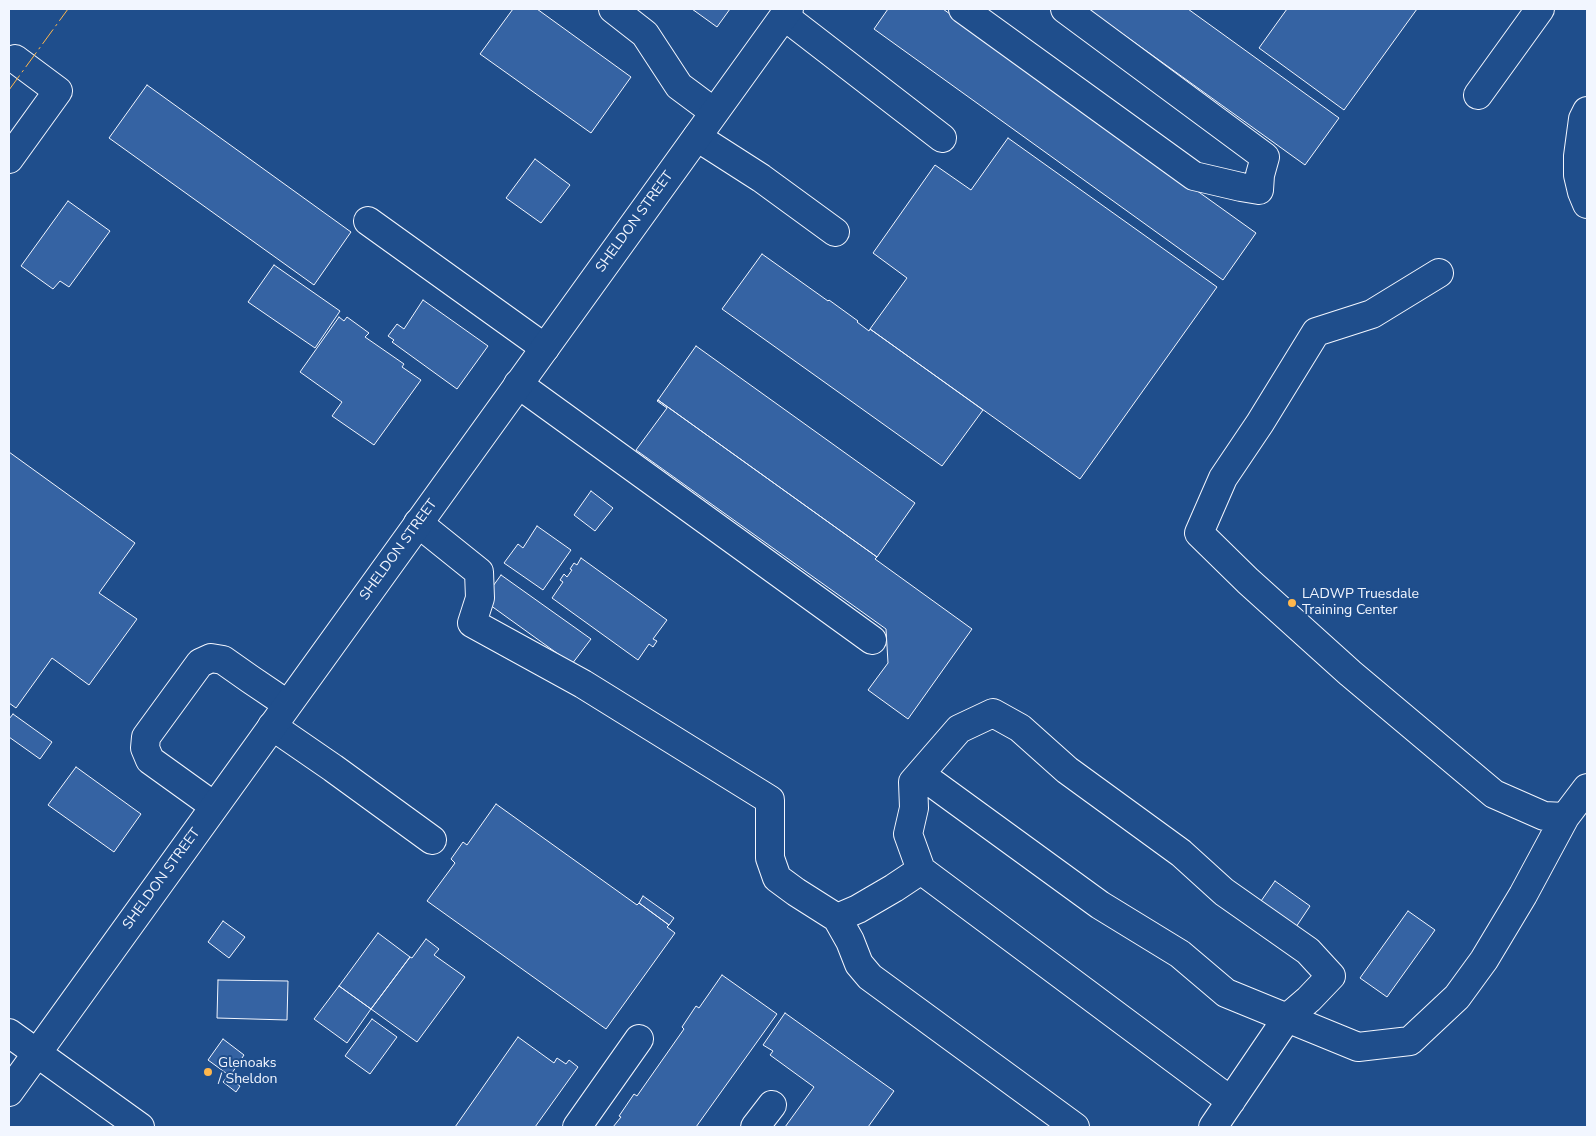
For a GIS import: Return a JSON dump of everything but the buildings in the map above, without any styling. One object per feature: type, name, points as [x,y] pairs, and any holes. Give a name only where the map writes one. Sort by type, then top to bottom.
[{"type":"main road","points":[[613,9],[645,34],[679,86],[714,112]]},
{"type":"main road","points":[[963,9],[1194,176],[1259,190],[1260,175],[1265,157],[1065,9]]},
{"type":"main road","points":[[1478,95],[1540,9]]},
{"type":"main road","points":[[786,12],[942,138]]},
{"type":"main road","name":"SHELDON STREET","points":[[9,1092],[786,12]]},
{"type":"main road","points":[[9,159],[58,91],[15,59]]},
{"type":"main road","points":[[1587,111],[1578,156],[1578,174],[1587,204]]},
{"type":"main road","points":[[696,137],[761,178],[836,232]]},
{"type":"main road","points":[[368,221],[545,348]]},
{"type":"main road","points":[[1439,273],[1372,314],[1316,332],[1260,423],[1223,478],[1199,533],[1248,581],[1342,666],[1494,794],[1544,816],[1565,817]]},
{"type":"main road","points":[[518,384],[872,640]]},
{"type":"main road","points":[[418,523],[479,572],[480,598],[472,623],[582,684],[770,800],[770,858],[777,878],[837,918],[850,941],[858,964],[870,977],[1075,1127]]},
{"type":"main road","points":[[214,806],[150,760],[145,748],[146,737],[200,663],[211,658],[224,660],[287,704]]},
{"type":"main road","points":[[1214,1127],[1287,1018],[1310,999],[1331,976],[1308,951],[1224,892],[1181,853],[1067,770],[1020,728],[993,713],[959,728],[913,782],[914,808],[908,834],[921,870],[1231,1101]]},
{"type":"main road","points":[[272,726],[432,840]]},
{"type":"main road","points":[[920,774],[1100,905],[1180,954],[1226,993],[1358,1047],[1410,1041],[1457,997],[1484,960],[1523,895],[1565,817],[1587,788]]},
{"type":"main road","points":[[837,918],[858,909],[921,870]]},
{"type":"main road","points":[[9,1033],[140,1127]]},
{"type":"main road","points":[[577,1127],[639,1039]]},
{"type":"main road","points":[[755,1127],[772,1105]]},
{"type":"power","points":[[9,90],[68,9]]},
{"type":"place","name":"LADWP Truesdale Training Center","points":[[1292,603]]},
{"type":"place","name":"Glenoaks / Sheldon","points":[[208,1072]]}]
